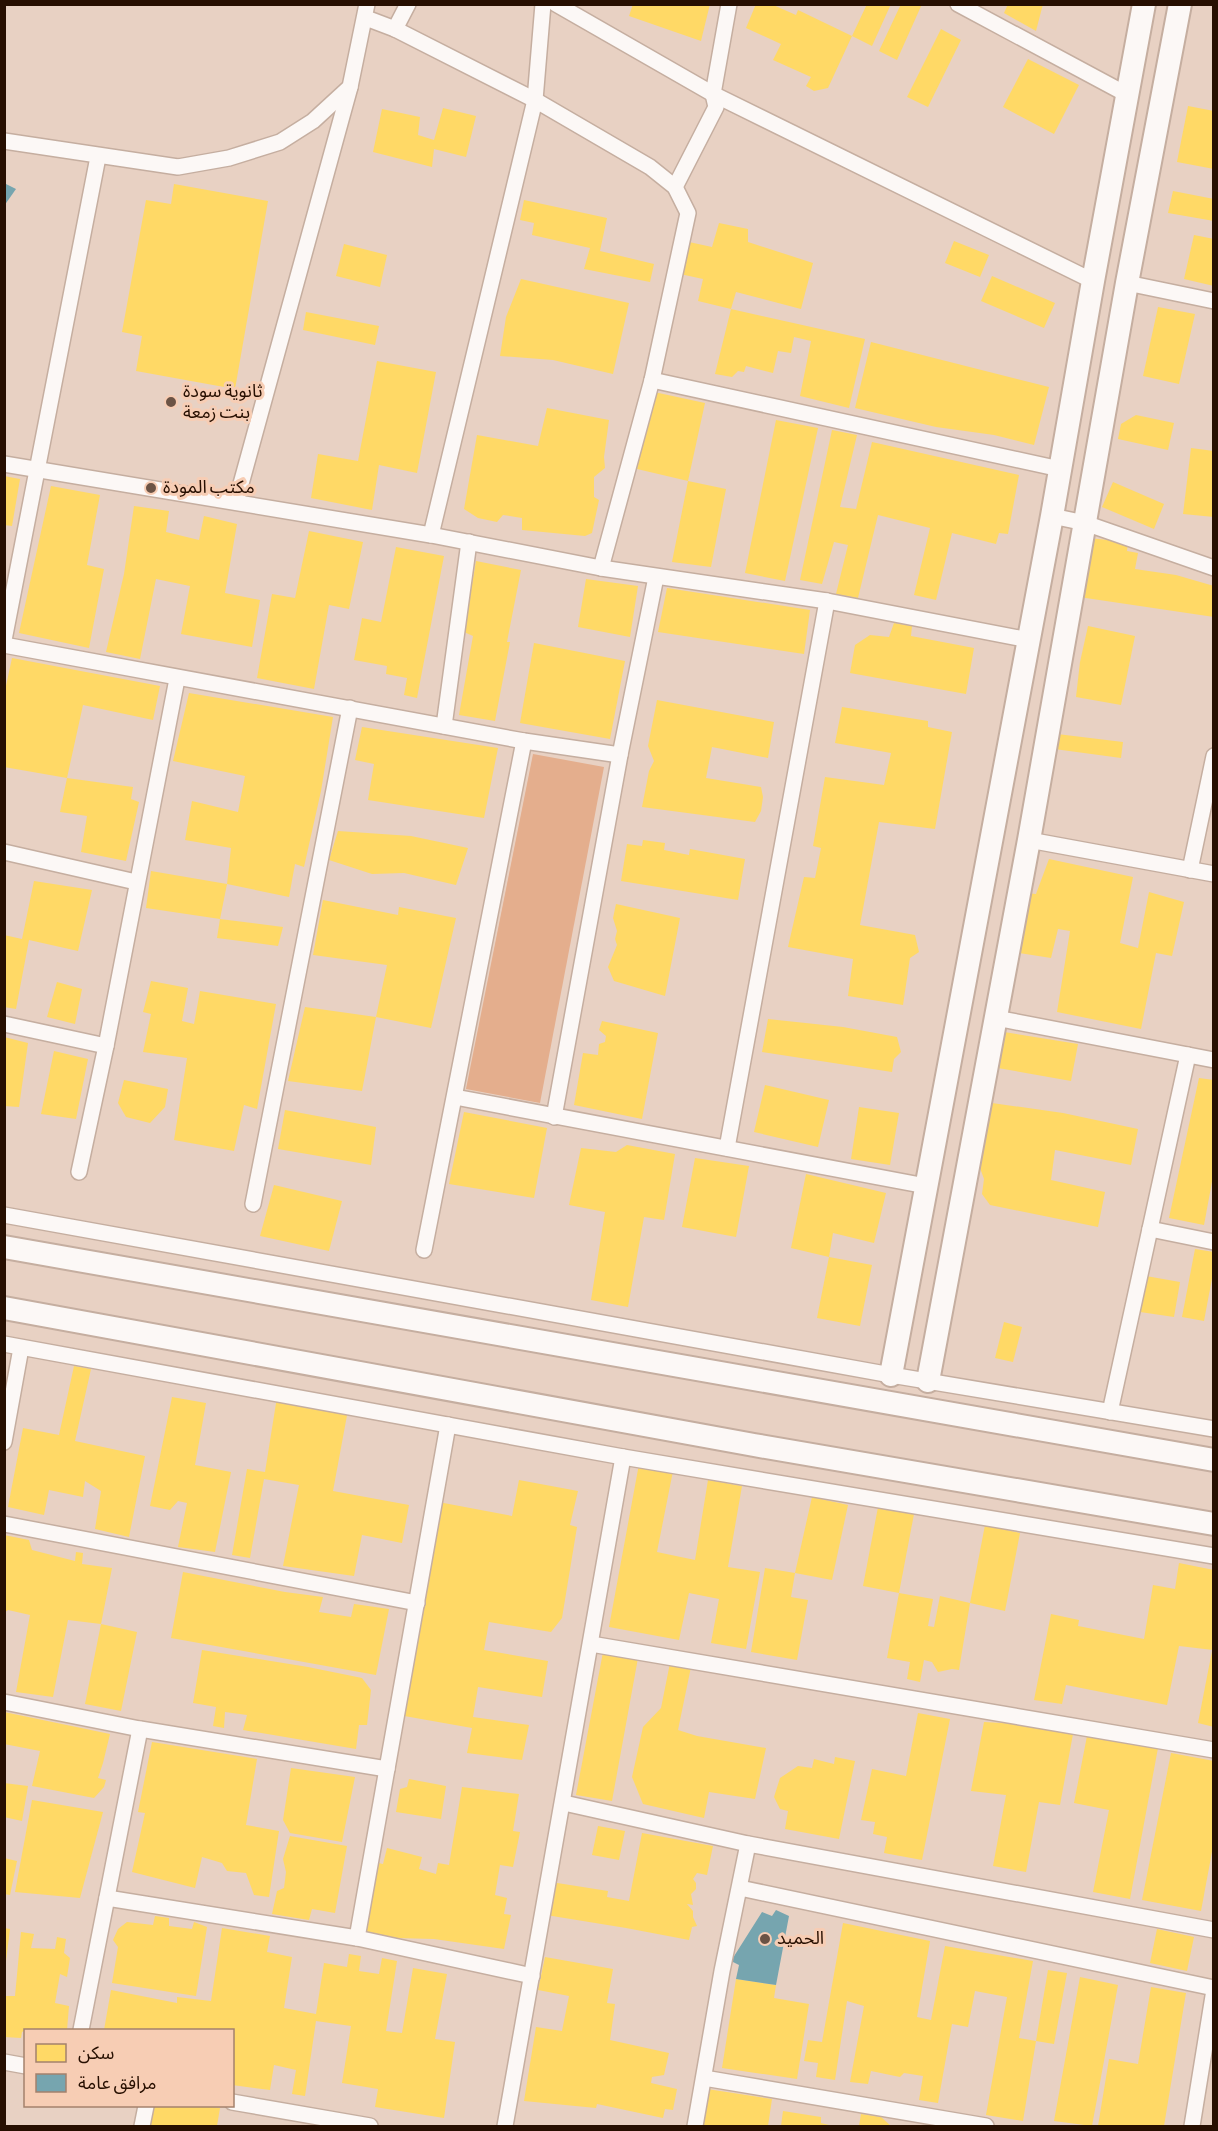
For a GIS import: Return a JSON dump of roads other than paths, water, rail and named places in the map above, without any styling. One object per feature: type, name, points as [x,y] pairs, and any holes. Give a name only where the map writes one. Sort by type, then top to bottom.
[{"type":"street","points":[[395,29],[408,4]]},
{"type":"street","points":[[431,535],[535,100],[543,4]]},
{"type":"street","points":[[556,4],[712,94],[1093,281]]},
{"type":"street","points":[[675,187],[716,107],[712,94],[729,4]]},
{"type":"street","points":[[958,4],[1126,94]]},
{"type":"street","points":[[891,1375],[1053,516],[1126,94],[1144,4]]},
{"type":"street","points":[[928,1381],[1029,840],[1127,283],[1180,4]]},
{"type":"street","points":[[236,502],[350,87],[366,11],[395,29],[535,100],[650,167],[675,187],[688,213],[652,380],[601,568]]},
{"type":"street","points":[[4,141],[98,157],[178,167],[229,158],[280,142],[313,121],[350,87]]},
{"type":"street","points":[[4,640],[98,157]]},
{"type":"street","points":[[1127,283],[1214,301]]},
{"type":"street","points":[[652,380],[1060,469]]},
{"type":"street","points":[[4,464],[431,535],[601,568],[827,601],[1029,640]]},
{"type":"street","points":[[1053,516],[1085,523],[1214,568]]},
{"type":"street","points":[[444,726],[469,542]]},
{"type":"street","points":[[554,1117],[620,755],[656,577]]},
{"type":"street","points":[[727,1148],[827,601]]},
{"type":"street","points":[[4,645],[177,679],[350,708],[524,741],[620,755]]},
{"type":"street","points":[[79,1172],[106,1046],[177,679]]},
{"type":"street","points":[[253,1204],[350,708]]},
{"type":"street","points":[[424,1250],[524,741]]},
{"type":"street","points":[[1190,870],[1214,756]]},
{"type":"street","points":[[1029,840],[1214,874]]},
{"type":"street","points":[[4,852],[136,882]]},
{"type":"street","points":[[996,1018],[1214,1060]]},
{"type":"street","points":[[4,1024],[106,1046]]},
{"type":"street","points":[[1110,1412],[1188,1055]]},
{"type":"street","points":[[455,1098],[926,1186]]},
{"type":"street","points":[[4,1215],[891,1375],[1214,1429]]},
{"type":"street","points":[[1150,1229],[1214,1242]]},
{"type":"street","points":[[4,1247],[1214,1460]]},
{"type":"street","points":[[4,1308],[754,1445],[1214,1524]]},
{"type":"street","points":[[4,1344],[623,1457],[1214,1556]]},
{"type":"street","points":[[4,1442],[21,1348]]},
{"type":"street","points":[[357,1938],[448,1425]]},
{"type":"street","points":[[506,2127],[623,1457]]},
{"type":"street","points":[[4,1524],[417,1603]]},
{"type":"street","points":[[591,1644],[1214,1750]]},
{"type":"street","points":[[4,1702],[140,1729],[387,1769]]},
{"type":"street","points":[[81,2029],[140,1729]]},
{"type":"street","points":[[564,1803],[748,1844],[1214,1930]]},
{"type":"street","points":[[695,2127],[722,1971],[748,1844]]},
{"type":"street","points":[[740,1888],[1214,1989],[1192,2127]]},
{"type":"street","points":[[107,1898],[357,1938],[532,1976]]},
{"type":"street","points":[[4,2062],[24,2066]]},
{"type":"street","points":[[704,2078],[986,2127]]},
{"type":"street","points":[[234,2103],[306,2121],[370,2127]]},
{"type":"street","points":[[142,2127],[146,2107]]},
{"type":"place","name":"ثانوية سودة بنت زمعة","points":[[171,402]]},
{"type":"place","name":"مكتب المودة","points":[[151,488]]},
{"type":"place","name":"الحميد","points":[[765,1939]]}]
